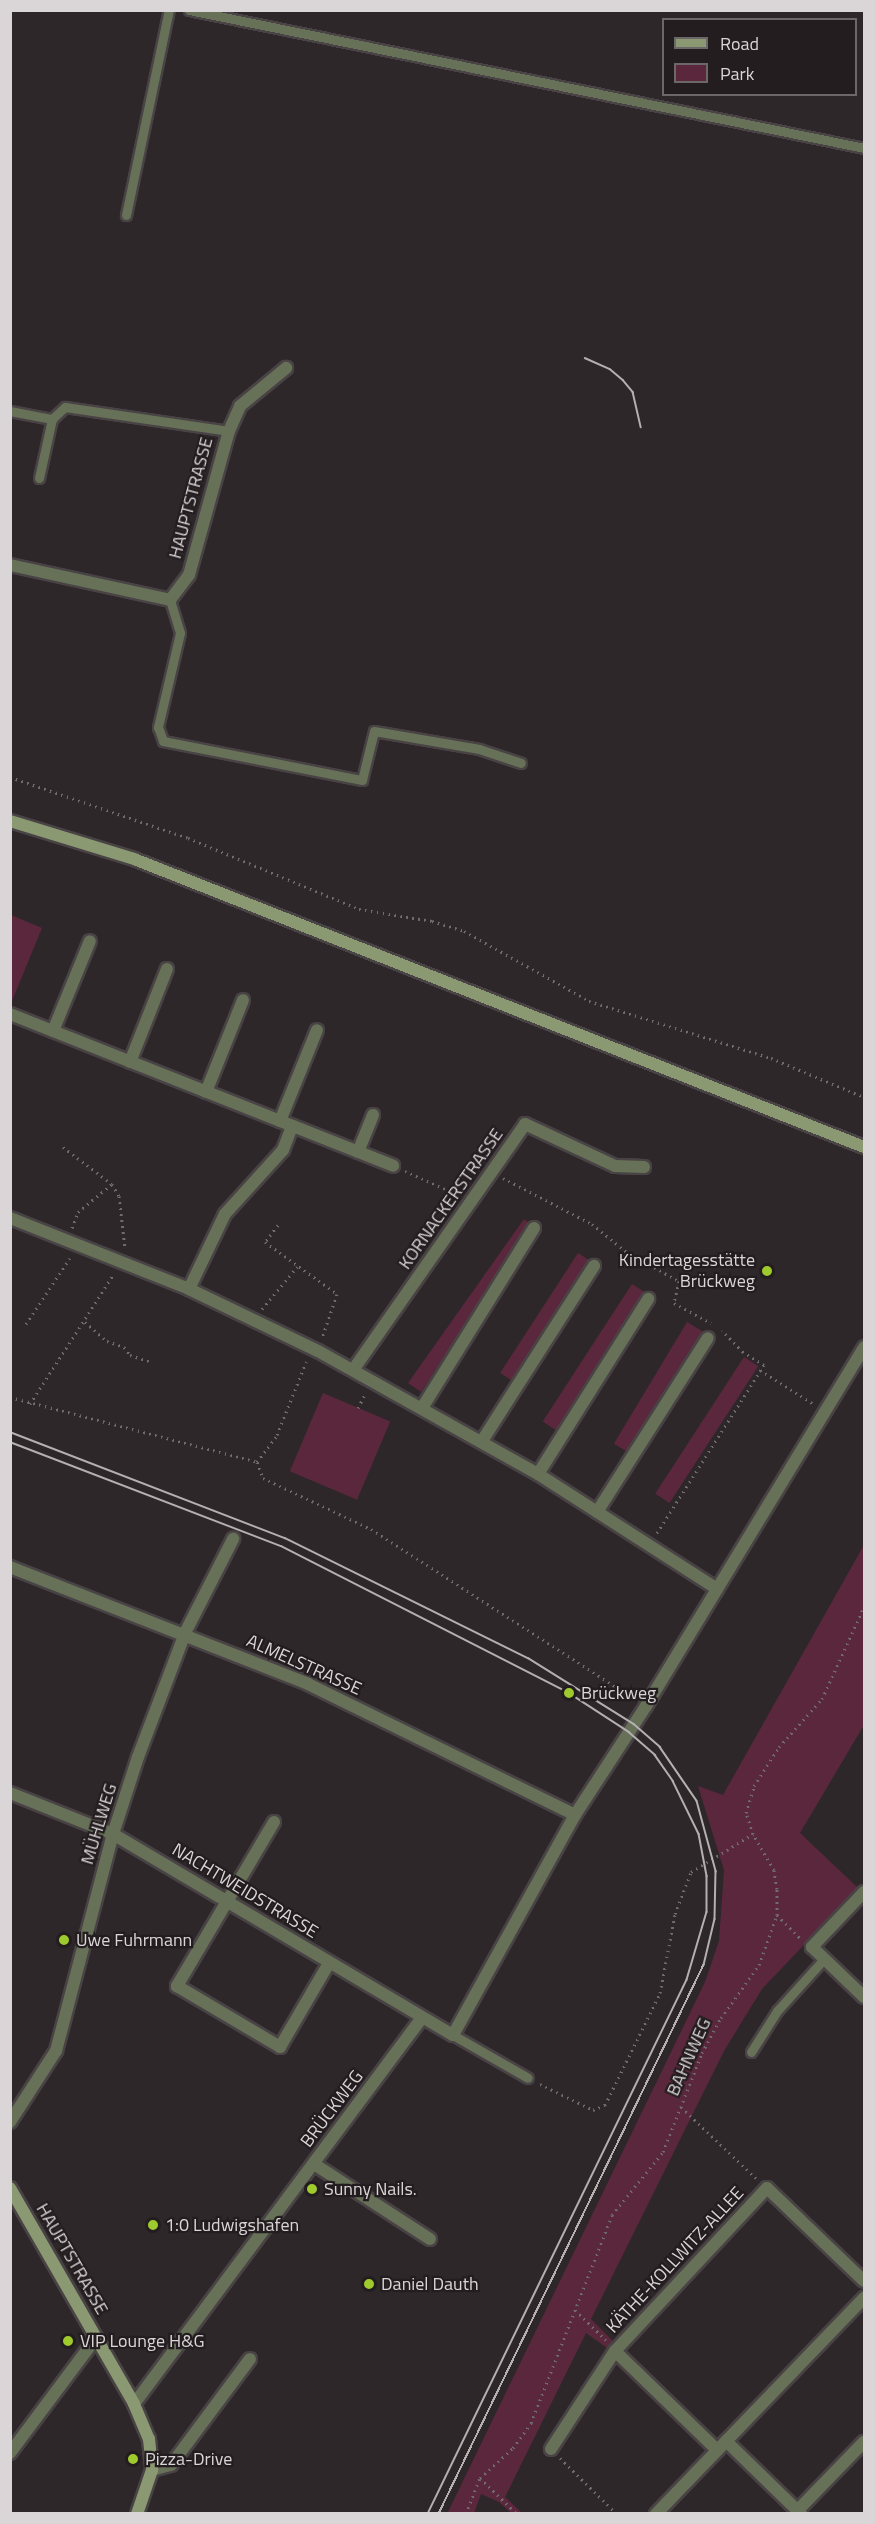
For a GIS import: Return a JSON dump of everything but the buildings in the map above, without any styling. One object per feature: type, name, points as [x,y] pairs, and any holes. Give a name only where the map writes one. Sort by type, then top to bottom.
[{"type":"street","name":"HAUPTSTRASSE","points":[[170,600],[189,575],[229,431],[240,406],[286,368]]},
{"type":"street","points":[[10,565],[170,600]]},
{"type":"street","points":[[10,821],[134,859],[864,1146]]},
{"type":"street","points":[[53,1031],[90,941]]},
{"type":"street","points":[[130,1062],[167,969]]},
{"type":"street","points":[[206,1092],[243,1000]]},
{"type":"street","points":[[10,1014],[393,1166]]},
{"type":"street","points":[[189,1289],[225,1214],[283,1150],[286,1123],[317,1030]]},
{"type":"street","points":[[358,1152],[373,1115]]},
{"type":"street","name":"KORNACKERSTRASSE","points":[[353,1370],[525,1124],[615,1166],[644,1167]]},
{"type":"street","points":[[10,1218],[189,1289],[314,1349],[538,1474],[717,1589]]},
{"type":"street","points":[[422,1408],[534,1228]]},
{"type":"street","points":[[482,1441],[594,1266]]},
{"type":"street","points":[[538,1474],[648,1299]]},
{"type":"street","points":[[597,1512],[708,1338]]},
{"type":"street","points":[[453,2035],[575,1815],[646,1706],[864,1347]]},
{"type":"street","name":"MÜHLWEG","points":[[10,2122],[56,2051],[113,1834],[185,1633],[233,1539]]},
{"type":"street","name":"ALMELSTRASSE","points":[[10,1567],[185,1633],[308,1684],[575,1815]]},
{"type":"street","name":"NACHTWEIDSTRASSE","points":[[10,1792],[113,1834],[453,2035]]},
{"type":"street","points":[[274,1822],[177,1986],[280,2047],[329,1963]]},
{"type":"street","points":[[864,1892],[812,1947],[864,1997]]},
{"type":"street","name":"BRÜCKWEG","points":[[134,2404],[422,2018]]},
{"type":"street","name":"BRÜCKWEG","points":[[314,2164],[430,2239]]},
{"type":"street","name":"KÄTHE-KOLLWITZ-ALLEE","points":[[551,2449],[615,2351],[767,2187],[864,2281]]},
{"type":"street","name":"HAUPTSTRASSE","points":[[10,2188],[134,2404],[149,2439],[152,2470],[137,2514]]},
{"type":"street","points":[[656,2514],[864,2298]]},
{"type":"street","points":[[10,2453],[96,2338]]},
{"type":"street","name":"KÄTHE-KOLLWITZ-ALLEE","points":[[615,2351],[721,2446],[800,2512]]},
{"type":"street","points":[[152,2470],[171,2465],[250,2359]]},
{"type":"street","points":[[800,2512],[864,2442]]},
{"type":"lane","points":[[126,215],[169,10]]},
{"type":"lane","points":[[189,10],[864,148]]},
{"type":"lane","points":[[39,478],[52,419],[65,407],[229,431]]},
{"type":"lane","points":[[10,411],[52,419]]},
{"type":"lane","points":[[170,600],[180,633],[158,727],[163,741],[362,780],[374,731],[479,749],[521,763]]},
{"type":"lane","points":[[751,2052],[777,2011],[824,1959]]},
{"type":"lane","points":[[453,2035],[528,2078]]},
{"type":"path","points":[[10,777],[188,838],[359,909],[432,921],[464,931],[589,1001],[771,1058],[864,1097]]},
{"type":"path","points":[[30,1404],[124,1262],[119,1196],[112,1184],[63,1147]]},
{"type":"path","points":[[393,1166],[471,1201]]},
{"type":"path","points":[[491,1171],[592,1224],[628,1253],[680,1281],[674,1303],[720,1329],[743,1352],[764,1365],[649,1545]]},
{"type":"path","points":[[26,1324],[74,1242],[78,1212],[112,1184]]},
{"type":"path","points":[[257,1462],[277,1435],[337,1294],[265,1242],[278,1225]]},
{"type":"path","points":[[253,1320],[297,1267]]},
{"type":"path","points":[[85,1322],[107,1341],[124,1347],[130,1355],[152,1362]]},
{"type":"path","points":[[760,1370],[824,1411]]},
{"type":"path","points":[[10,1397],[257,1462]]},
{"type":"path","points":[[257,1462],[263,1478],[371,1529],[646,1706]]},
{"type":"path","name":"BAHNWEG","points":[[466,2514],[480,2478],[513,2448],[531,2423],[612,2215],[663,2152],[702,2053],[721,2018],[759,1965],[777,1915],[774,1870],[753,1834],[746,1813],[754,1786],[779,1747],[822,1699],[864,1608]]},
{"type":"path","points":[[528,2078],[593,2110],[605,2105],[660,1993],[675,1914],[688,1878],[709,1859],[753,1834]]},
{"type":"path","points":[[777,1915],[812,1947]]},
{"type":"path","points":[[681,2107],[767,2187]]},
{"type":"path","points":[[575,2310],[615,2351]]},
{"type":"path","points":[[551,2449],[617,2514]]},
{"type":"path","points":[[480,2478],[517,2514]]},
{"type":"green space","points":[[11,915],[42,928],[12,1001],[10,1000]]},
{"type":"green space","points":[[524,1219],[531,1224],[421,1392],[408,1383]]},
{"type":"green space","points":[[578,1253],[592,1262],[514,1382],[500,1373]]},
{"type":"green space","points":[[632,1284],[646,1293],[557,1431],[543,1422]]},
{"type":"green space","points":[[687,1322],[705,1333],[632,1455],[614,1444]]},
{"type":"green space","points":[[744,1357],[758,1366],[669,1503],[655,1494]]},
{"type":"green space","points":[[323,1393],[390,1422],[357,1500],[290,1471]]},
{"type":"green space","points":[[864,1545],[864,1725],[800,1833],[858,1888],[762,1989],[724,2051],[591,2319],[614,2342],[610,2350],[586,2333],[505,2497],[522,2513],[511,2513],[499,2502],[481,2494],[474,2513],[447,2514],[705,1982],[719,1941],[724,1870],[698,1786],[723,1795]]},
{"type":"tram line","points":[[585,358],[610,369],[633,392],[641,427]]},
{"type":"tram line","points":[[10,1432],[285,1538],[528,1658],[634,1724],[660,1747],[697,1801],[716,1871],[715,1919],[704,1965],[439,2514]]},
{"type":"tram line","points":[[10,1442],[281,1546],[569,1693],[629,1732],[655,1755],[673,1781],[699,1834],[707,1876],[707,1912],[687,1980],[428,2514]]},
{"type":"place","name":"Kindertagesstätte Brückweg","points":[[767,1271]]},
{"type":"place","name":"Brückweg","points":[[569,1693]]},
{"type":"place","name":"Uwe Fuhrmann","points":[[64,1940]]},
{"type":"place","name":"Sunny Nails.","points":[[312,2189]]},
{"type":"place","name":"1:0 Ludwigshafen","points":[[153,2225]]},
{"type":"place","name":"Daniel Dauth","points":[[369,2284]]},
{"type":"place","name":"VIP Lounge H&G","points":[[68,2341]]},
{"type":"place","name":"Pizza-Drive","points":[[133,2459]]}]
